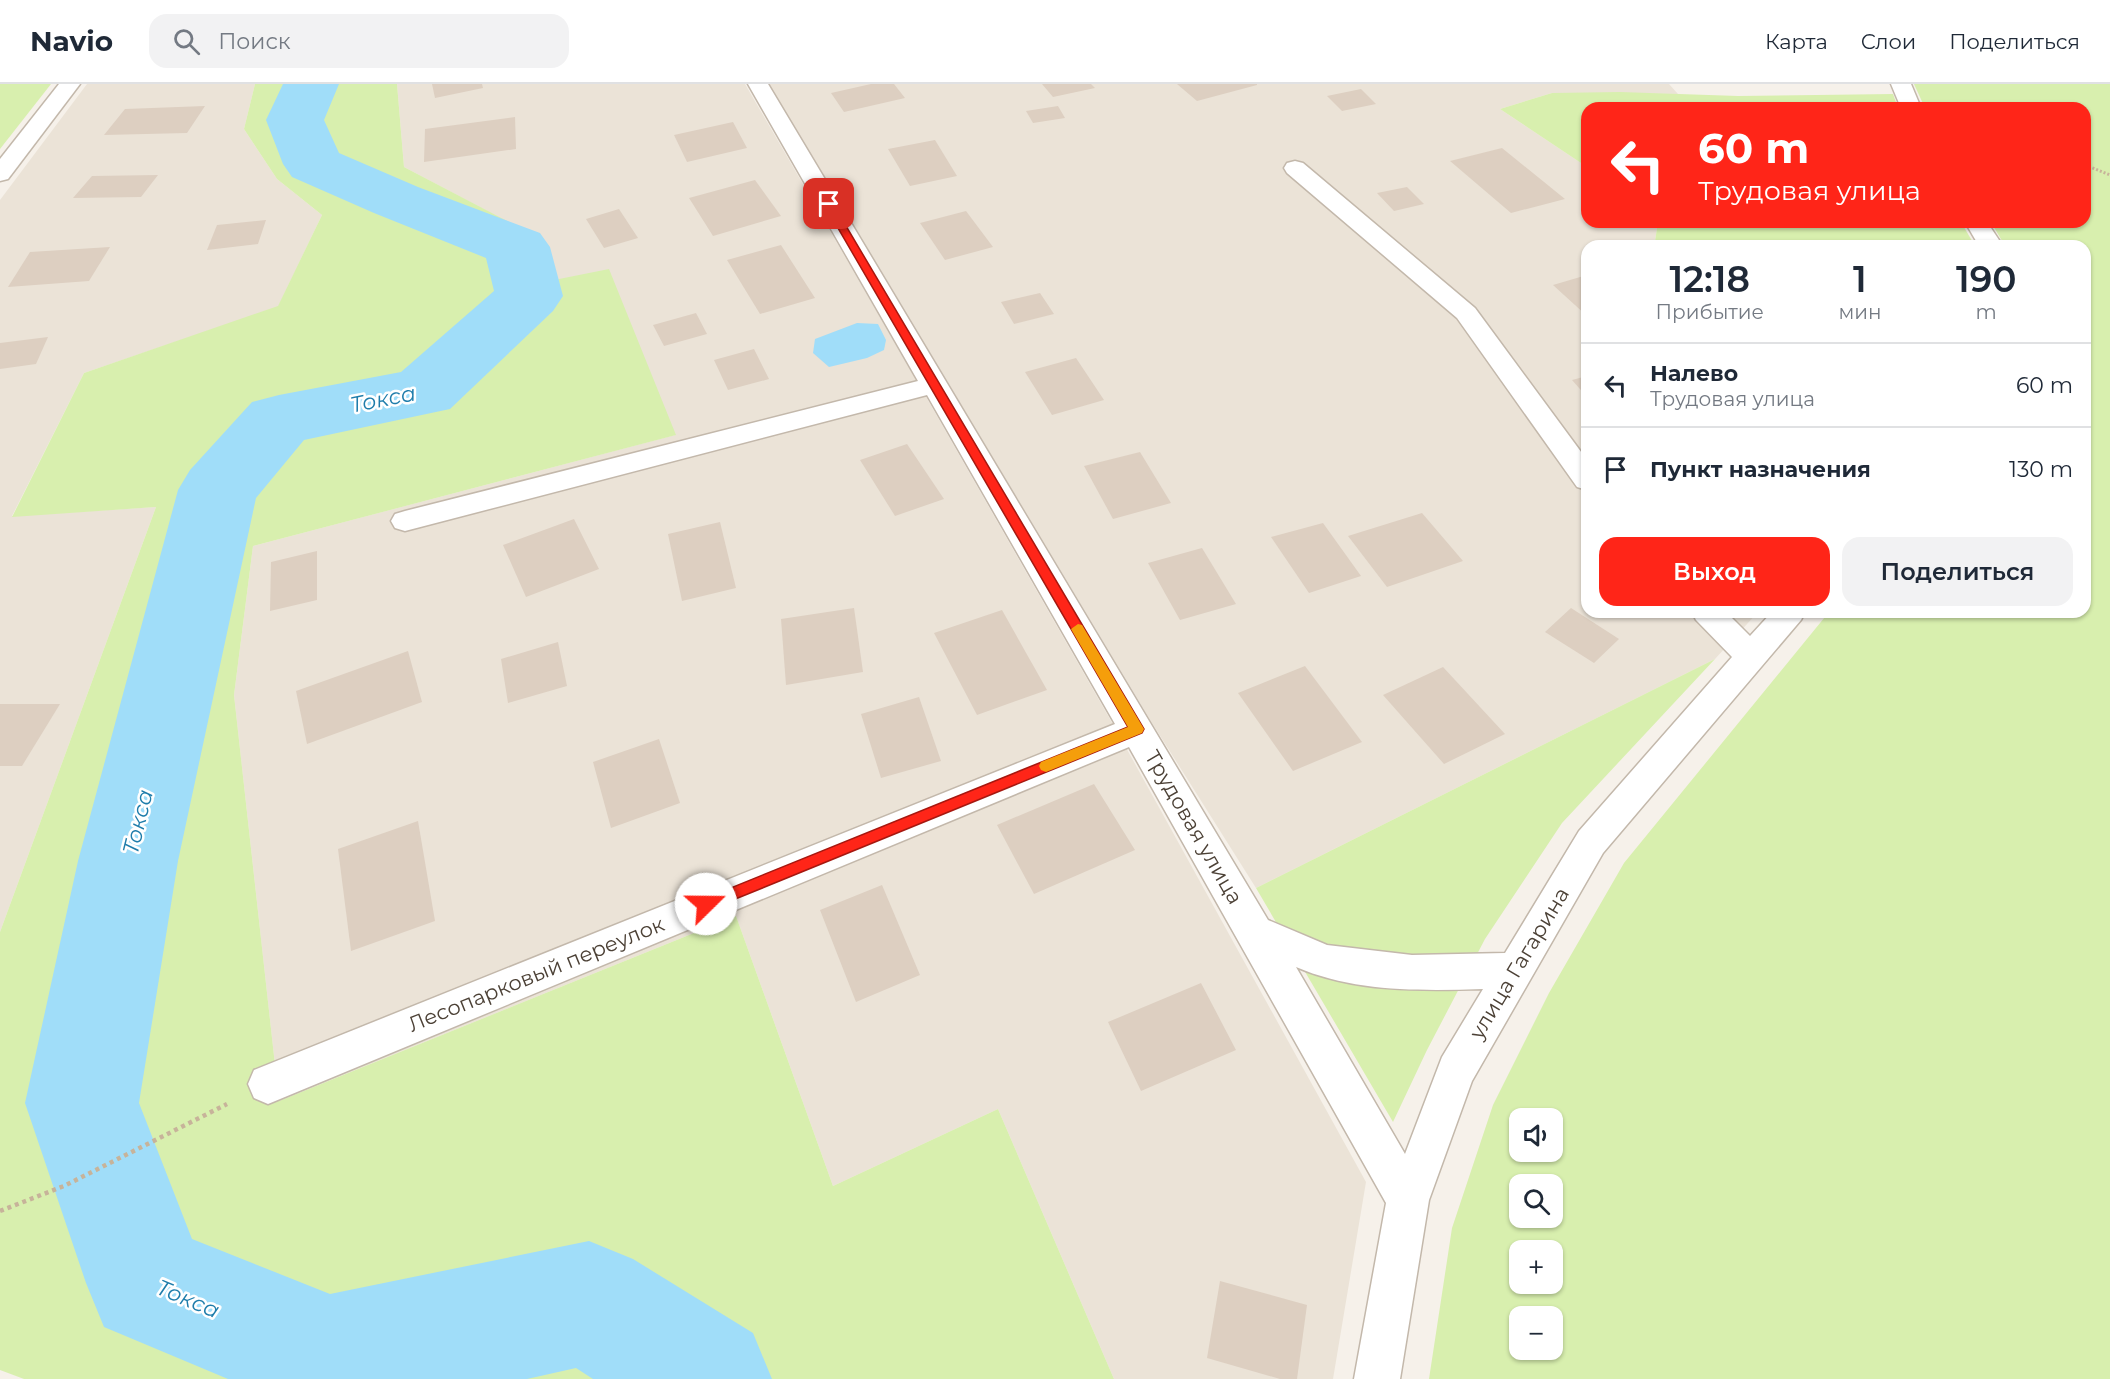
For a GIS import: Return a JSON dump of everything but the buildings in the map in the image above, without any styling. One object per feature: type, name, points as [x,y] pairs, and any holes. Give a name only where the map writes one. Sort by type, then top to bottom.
[{"type":"street","points":[[0,174],[70,84]]},
{"type":"street","name":"Трудовая улица","points":[[758,84],[1137,729],[1408,1200]]},
{"type":"street","points":[[1295,168],[1466,313],[1581,472]]},
{"type":"street","points":[[405,521],[934,385]]},
{"type":"street","points":[[1713,618],[1751,657]]},
{"type":"street","name":"улица Гагарина","points":[[1377,1379],[1408,1200],[1456,1071],[1591,842],[1785,618]]},
{"type":"street","name":"Лесопарковый переулок","points":[[268,1084],[1137,729]]},
{"type":"street","points":[[1255,932],[1326,962],[1412,973],[1513,971]]},
{"type":"path","points":[[2091,167],[2110,175]]},
{"type":"path","points":[[0,1212],[64,1186],[268,1084]]},
{"type":"shaded area","points":[[87,84],[255,84],[244,129],[277,179],[322,215],[278,307],[84,373],[12,516],[156,507],[0,932],[0,200]]},
{"type":"shaded area","points":[[397,84],[745,84],[1119,735],[1366,1182],[1333,1379],[1114,1379],[998,1109],[833,1186],[736,916],[279,1101],[234,695],[253,546],[675,435],[554,280],[531,234],[404,167]]},
{"type":"shaded area","points":[[769,84],[1669,84],[1678,94],[1552,93],[1500,109],[1581,163],[1581,228],[1657,228],[1655,240],[1581,240],[1581,618],[1753,618],[1715,659],[1256,888],[1152,723]]},
{"type":"green space","points":[[0,84],[51,84],[0,149]]},
{"type":"green space","points":[[255,84],[397,84],[404,167],[532,234],[554,280],[609,269],[676,435],[253,546],[234,695],[279,1101],[736,916],[833,1186],[998,1109],[1114,1379],[24,1379],[0,1370],[0,932],[156,507],[12,517],[84,373],[278,306],[322,215],[277,179],[244,129]]},
{"type":"green space","points":[[1914,84],[2110,84],[2110,1379],[1429,1379],[1452,1228],[1493,1105],[1549,993],[1624,863],[1824,618],[2091,618],[2091,240],[2002,240],[1994,228],[2091,228],[2091,102],[1922,102]]},
{"type":"green space","points":[[1620,92],[1738,96],[1893,94],[1896,102],[1581,102],[1581,163],[1500,109],[1552,93]]},
{"type":"green space","points":[[1657,228],[1964,228],[1972,240],[1655,240]]},
{"type":"green space","points":[[1715,659],[1562,823],[1485,939],[1427,1050],[1393,1122],[1256,888]]},
{"type":"water","points":[[857,323],[878,324],[886,340],[884,350],[867,358],[829,367],[813,353],[815,339]]},
{"type":"waterway","name":"Токса","points":[[311,84],[295,120],[314,164],[396,200],[517,247],[529,296],[424,392],[279,420],[218,490],[128,861],[82,1103],[148,1283],[330,1358],[589,1303],[707,1379]]},
{"type":"slow traffic","points":[[1046,766],[1137,729],[1078,629]]},
{"type":"route","points":[[706,904],[1137,729],[829,204]]}]
